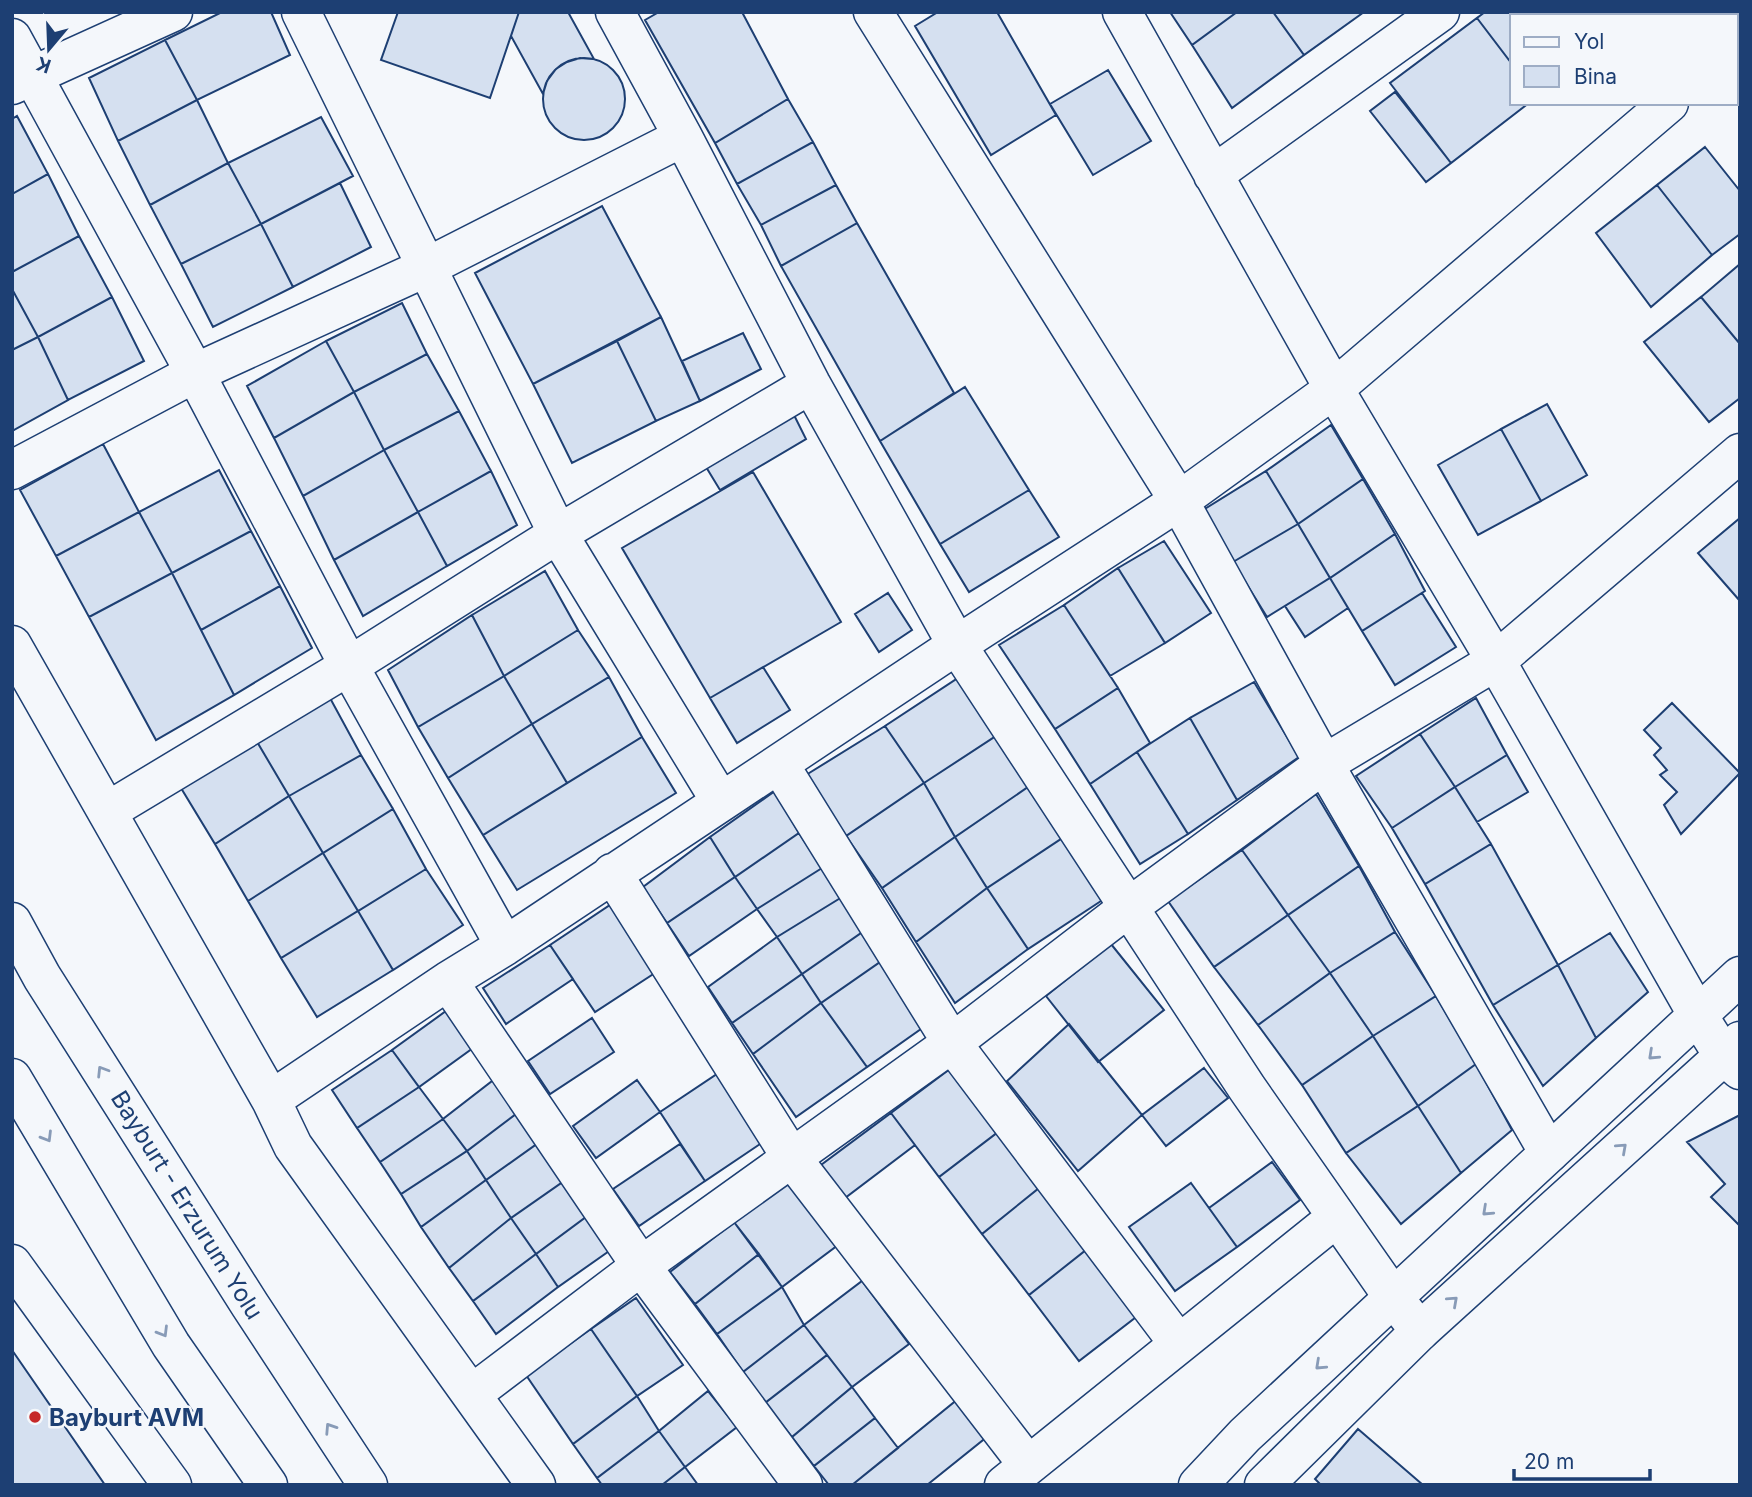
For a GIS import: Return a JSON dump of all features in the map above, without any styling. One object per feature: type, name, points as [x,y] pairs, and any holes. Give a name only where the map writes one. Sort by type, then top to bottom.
[{"type":"main road","points":[[22,80],[173,12]]},
{"type":"main road","points":[[301,12],[558,534],[721,802]]},
{"type":"main road","points":[[615,12],[811,384],[957,645],[1247,1088],[1393,1297],[1420,1331]]},
{"type":"main road","points":[[873,12],[1179,501],[1324,764],[1549,1153]]},
{"type":"main road","points":[[1122,12],[1334,389],[1496,661],[1697,1014],[1734,1055],[1420,1331],[1264,1485]]},
{"type":"main road","points":[[1213,175],[1440,12]]},
{"type":"main road","points":[[12,38],[22,80],[195,373],[349,666],[505,946]]},
{"type":"main road","points":[[271,1100],[1179,501],[1334,389],[1668,105]]},
{"type":"main road","points":[[12,470],[195,373],[427,267],[683,137]]},
{"type":"main road","points":[[108,811],[349,666],[558,534],[811,384]]},
{"type":"main road","points":[[472,1394],[641,1266],[952,1043],[1129,907],[1324,764],[1496,661],[1740,453]]},
{"type":"main road","points":[[12,645],[271,1100],[293,1146],[536,1485]]},
{"type":"main road","points":[[779,764],[952,1043],[1179,1344]]},
{"type":"main road","points":[[612,873],[791,1157],[1016,1475],[1337,1217]]},
{"type":"main road","name":"Bayburt - Erzurum Yolu","points":[[12,922],[42,978],[368,1485]]},
{"type":"main road","points":[[1198,1485],[1245,1435],[1740,976]]},
{"type":"main road","points":[[448,981],[641,1266],[803,1485]]},
{"type":"main road","points":[[12,1078],[171,1345],[268,1485]]},
{"type":"main road","points":[[12,1264],[172,1485]]},
{"type":"building","points":[[222,12],[271,12],[290,55],[197,100],[165,40]]},
{"type":"building","points":[[398,12],[519,12],[490,98],[381,60]]},
{"type":"building","points":[[519,12],[568,12],[594,59],[580,58],[556,69],[547,81],[543,94],[511,36]]},
{"type":"building","points":[[659,12],[742,12],[788,99],[715,143],[645,20]]},
{"type":"building","points":[[938,12],[997,12],[1056,115],[991,155],[915,26]]},
{"type":"building","points":[[1170,12],[1237,12],[1192,45]]},
{"type":"building","points":[[1237,12],[1273,12],[1304,55],[1232,108],[1192,45]]},
{"type":"building","points":[[1273,12],[1364,12],[1304,55]]},
{"type":"building","points":[[1485,12],[1536,14],[1510,14],[1510,61],[1477,18]]},
{"type":"building","points":[[1616,12],[1699,12],[1697,14]]},
{"type":"building","points":[[1477,18],[1510,61],[1510,105],[1526,105],[1451,163],[1390,83]]},
{"type":"building","points":[[165,40],[197,100],[118,141],[89,78]]},
{"type":"building","points":[[576,58],[592,58],[607,65],[618,76],[625,91],[622,115],[613,128],[592,140],[576,140],[561,133],[550,122],[543,107],[543,91],[550,76],[561,65]]},
{"type":"building","points":[[1108,70],[1151,141],[1093,175],[1050,104]]},
{"type":"building","points":[[1395,92],[1451,163],[1426,182],[1370,111]]},
{"type":"building","points":[[788,99],[813,142],[737,184],[715,143]]},
{"type":"building","points":[[197,100],[228,163],[150,205],[118,141]]},
{"type":"building","points":[[17,116],[48,174],[12,194],[12,119]]},
{"type":"building","points":[[321,117],[353,176],[261,224],[228,163]]},
{"type":"building","points":[[813,142],[836,185],[761,225],[737,184]]},
{"type":"building","points":[[1705,147],[1740,191],[1740,234],[1712,255],[1657,185]]},
{"type":"building","points":[[228,163],[261,224],[181,264],[150,205]]},
{"type":"building","points":[[48,174],[79,236],[12,272],[12,194]]},
{"type":"building","points":[[340,183],[371,247],[293,287],[261,224]]},
{"type":"building","points":[[836,185],[857,223],[781,266],[761,225]]},
{"type":"building","points":[[1657,185],[1712,255],[1651,307],[1596,233]]},
{"type":"building","points":[[602,206],[661,317],[533,384],[475,273]]},
{"type":"building","points":[[857,223],[954,393],[880,441],[781,266]]},
{"type":"building","points":[[261,224],[293,287],[213,327],[181,264]]},
{"type":"building","points":[[79,236],[112,297],[38,337],[12,289],[12,272]]},
{"type":"building","points":[[1740,264],[1740,344],[1701,297]]},
{"type":"building","points":[[12,289],[38,337],[12,350]]},
{"type":"building","points":[[112,297],[144,361],[68,400],[38,337]]},
{"type":"building","points":[[1701,297],[1740,344],[1740,398],[1709,422],[1644,342]]},
{"type":"building","points":[[402,303],[427,354],[354,392],[326,341]]},
{"type":"building","points":[[661,317],[700,401],[656,421],[617,341]]},
{"type":"building","points":[[743,333],[761,369],[700,401],[682,361]]},
{"type":"building","points":[[38,337],[68,400],[12,431],[12,350]]},
{"type":"building","points":[[326,341],[354,392],[274,438],[247,386]]},
{"type":"building","points":[[617,341],[656,421],[572,463],[533,384]]},
{"type":"building","points":[[427,354],[459,411],[384,450],[354,392]]},
{"type":"building","points":[[965,387],[1029,490],[940,544],[880,441]]},
{"type":"building","points":[[354,392],[384,450],[303,496],[274,438]]},
{"type":"building","points":[[1547,404],[1587,475],[1541,501],[1501,429]]},
{"type":"building","points":[[789,405],[806,439],[720,490],[700,457]]},
{"type":"building","points":[[459,411],[491,471],[418,512],[384,450]]},
{"type":"building","points":[[1331,425],[1363,479],[1298,524],[1266,471]]},
{"type":"building","points":[[1501,429],[1541,501],[1478,535],[1438,465]]},
{"type":"building","points":[[103,444],[139,512],[56,556],[20,490]]},
{"type":"building","points":[[384,450],[418,512],[334,560],[303,496]]},
{"type":"building","points":[[219,470],[251,531],[172,573],[139,512]]},
{"type":"building","points":[[491,471],[517,525],[447,566],[418,512]]},
{"type":"building","points":[[1266,471],[1298,524],[1233,562],[1203,510]]},
{"type":"building","points":[[753,472],[841,622],[710,698],[622,548]]},
{"type":"building","points":[[1363,479],[1395,534],[1330,578],[1298,524]]},
{"type":"building","points":[[1029,490],[1059,537],[969,592],[940,544]]},
{"type":"building","points":[[139,512],[172,573],[89,617],[56,556]]},
{"type":"building","points":[[418,512],[447,566],[363,616],[334,560]]},
{"type":"building","points":[[1740,518],[1740,601],[1698,553]]},
{"type":"building","points":[[1298,524],[1330,578],[1267,617],[1233,562]]},
{"type":"building","points":[[251,531],[280,586],[201,630],[172,573]]},
{"type":"building","points":[[1395,534],[1425,591],[1362,631],[1330,578]]},
{"type":"building","points":[[1164,541],[1211,613],[1165,643],[1118,568]]},
{"type":"building","points":[[1118,568],[1165,643],[1110,676],[1064,605]]},
{"type":"building","points":[[545,571],[578,630],[504,676],[472,615]]},
{"type":"building","points":[[172,573],[234,695],[156,740],[89,617]]},
{"type":"building","points":[[1330,578],[1348,608],[1305,637],[1285,606]]},
{"type":"building","points":[[280,586],[312,648],[234,695],[201,630]]},
{"type":"building","points":[[888,593],[912,630],[879,652],[855,614]]},
{"type":"building","points":[[1422,593],[1456,647],[1395,685],[1362,631]]},
{"type":"building","points":[[1064,605],[1118,688],[1055,729],[999,645]]},
{"type":"building","points":[[472,615],[504,676],[418,727],[388,670]]},
{"type":"building","points":[[578,630],[609,677],[532,724],[504,676]]},
{"type":"building","points":[[763,667],[790,710],[737,743],[710,698]]},
{"type":"building","points":[[504,676],[532,724],[448,778],[418,727]]},
{"type":"building","points":[[609,677],[642,737],[567,783],[532,724]]},
{"type":"building","points":[[958,678],[996,736],[924,783],[885,726]]},
{"type":"building","points":[[1254,682],[1299,757],[1237,800],[1190,718]]},
{"type":"building","points":[[1118,688],[1150,743],[1090,784],[1055,729]]},
{"type":"building","points":[[330,698],[361,755],[289,796],[256,740]]},
{"type":"building","points":[[1476,698],[1507,755],[1455,787],[1420,734]]},
{"type":"building","points":[[1672,703],[1740,773],[1681,834],[1664,805],[1677,792],[1660,775],[1667,770],[1654,755],[1661,748],[1644,730]]},
{"type":"building","points":[[1190,718],[1237,800],[1188,834],[1137,752]]},
{"type":"building","points":[[532,724],[567,783],[483,835],[448,778]]},
{"type":"building","points":[[885,726],[924,783],[846,836],[806,775]]},
{"type":"building","points":[[1420,734],[1455,787],[1392,828],[1356,776]]},
{"type":"building","points":[[996,736],[1028,787],[955,837],[924,783]]},
{"type":"building","points":[[642,737],[676,793],[517,890],[483,835]]},
{"type":"building","points":[[256,740],[289,796],[215,844],[181,788]]},
{"type":"building","points":[[1137,752],[1188,834],[1140,864],[1090,784]]},
{"type":"building","points":[[361,755],[393,809],[323,853],[289,796]]},
{"type":"building","points":[[1507,755],[1528,792],[1477,822],[1455,787]]},
{"type":"building","points":[[924,783],[955,837],[882,888],[846,836]]},
{"type":"building","points":[[1028,787],[1064,837],[987,888],[955,837]]},
{"type":"building","points":[[1455,787],[1491,844],[1425,884],[1392,828]]},
{"type":"building","points":[[775,791],[799,833],[735,877],[710,837]]},
{"type":"building","points":[[1316,794],[1359,866],[1288,915],[1242,850]]},
{"type":"building","points":[[289,796],[323,853],[248,901],[215,844]]},
{"type":"building","points":[[393,809],[426,869],[358,911],[323,853]]},
{"type":"building","points":[[799,833],[822,868],[757,909],[735,877]]},
{"type":"building","points":[[710,837],[735,877],[667,923],[643,887]]},
{"type":"building","points":[[955,837],[987,888],[916,942],[882,888]]},
{"type":"building","points":[[1064,837],[1104,899],[1028,949],[987,888]]},
{"type":"building","points":[[1491,844],[1558,965],[1493,1005],[1425,884]]},
{"type":"building","points":[[1242,850],[1288,915],[1214,967],[1168,901]]},
{"type":"building","points":[[323,853],[358,911],[281,958],[248,901]]},
{"type":"building","points":[[1359,866],[1395,932],[1330,973],[1288,915]]},
{"type":"building","points":[[822,868],[842,897],[777,937],[757,909]]},
{"type":"building","points":[[426,869],[463,925],[393,970],[358,911]]},
{"type":"building","points":[[735,877],[757,909],[689,956],[667,923]]},
{"type":"building","points":[[987,888],[1028,949],[955,1003],[916,942]]},
{"type":"building","points":[[842,897],[864,931],[802,974],[777,937]]},
{"type":"building","points":[[616,901],[661,969],[595,1012],[550,945]]},
{"type":"building","points":[[358,911],[393,970],[317,1017],[281,958]]},
{"type":"building","points":[[1288,915],[1330,973],[1258,1025],[1214,967]]},
{"type":"building","points":[[864,931],[883,960],[821,1003],[802,974]]},
{"type":"building","points":[[1395,932],[1436,996],[1373,1036],[1330,973]]},
{"type":"building","points":[[1610,933],[1648,992],[1596,1038],[1558,965]]},
{"type":"building","points":[[777,937],[802,974],[732,1023],[708,987]]},
{"type":"building","points":[[1111,944],[1164,1010],[1098,1062],[1046,996]]},
{"type":"building","points":[[550,945],[573,979],[506,1024],[483,988]]},
{"type":"building","points":[[883,960],[928,1024],[867,1067],[821,1003]]},
{"type":"building","points":[[1558,965],[1596,1038],[1543,1086],[1493,1005]]},
{"type":"building","points":[[1330,973],[1373,1036],[1302,1085],[1258,1025]]},
{"type":"building","points":[[802,974],[821,1003],[753,1054],[732,1023]]},
{"type":"building","points":[[1436,996],[1476,1064],[1418,1106],[1373,1036]]},
{"type":"building","points":[[821,1003],[867,1067],[796,1117],[753,1054]]},
{"type":"building","points":[[446,1011],[473,1048],[419,1087],[392,1050]]},
{"type":"building","points":[[592,1018],[614,1052],[550,1094],[528,1061]]},
{"type":"building","points":[[1069,1024],[1142,1115],[1078,1171],[1007,1081]]},
{"type":"building","points":[[1373,1036],[1418,1106],[1346,1153],[1302,1085]]},
{"type":"building","points":[[392,1050],[419,1087],[357,1128],[332,1090]]},
{"type":"building","points":[[1476,1064],[1512,1130],[1461,1173],[1418,1106]]},
{"type":"building","points":[[954,1066],[1002,1129],[939,1177],[891,1113]]},
{"type":"building","points":[[1204,1068],[1228,1098],[1166,1146],[1142,1115]]},
{"type":"building","points":[[723,1070],[769,1138],[705,1181],[660,1112]]},
{"type":"building","points":[[496,1078],[520,1111],[467,1151],[443,1119]]},
{"type":"building","points":[[637,1080],[660,1112],[596,1158],[573,1126]]},
{"type":"building","points":[[419,1087],[443,1119],[380,1162],[357,1128]]},
{"type":"building","points":[[1418,1106],[1461,1173],[1401,1224],[1346,1153]]},
{"type":"building","points":[[520,1111],[541,1141],[486,1180],[467,1151]]},
{"type":"building","points":[[891,1113],[915,1145],[845,1198],[821,1165]]},
{"type":"building","points":[[1740,1115],[1740,1226],[1711,1197],[1725,1184],[1687,1142]]},
{"type":"building","points":[[443,1119],[467,1151],[401,1194],[380,1162]]},
{"type":"building","points":[[1002,1129],[1044,1184],[982,1234],[939,1177]]},
{"type":"building","points":[[541,1141],[567,1179],[511,1218],[486,1180]]},
{"type":"building","points":[[680,1144],[705,1181],[639,1226],[613,1189]]},
{"type":"building","points":[[467,1151],[486,1180],[421,1227],[401,1194]]},
{"type":"building","points":[[1272,1162],[1300,1200],[1237,1247],[1209,1208]]},
{"type":"building","points":[[792,1178],[842,1242],[782,1287],[734,1222]]},
{"type":"building","points":[[567,1179],[590,1214],[536,1254],[511,1218]]},
{"type":"building","points":[[486,1180],[511,1218],[449,1268],[421,1227]]},
{"type":"building","points":[[1191,1183],[1237,1247],[1175,1291],[1129,1227]]},
{"type":"building","points":[[1044,1184],[1091,1246],[1029,1295],[982,1234]]},
{"type":"building","points":[[590,1214],[612,1249],[558,1287],[536,1254]]},
{"type":"building","points":[[511,1218],[536,1254],[473,1301],[449,1268]]},
{"type":"building","points":[[734,1222],[759,1254],[695,1304],[670,1272]]},
{"type":"building","points":[[1091,1246],[1140,1314],[1079,1361],[1029,1295]]},
{"type":"building","points":[[536,1254],[558,1287],[496,1334],[473,1301]]},
{"type":"building","points":[[759,1254],[782,1287],[717,1334],[695,1304]]},
{"type":"building","points":[[862,1281],[909,1344],[852,1387],[804,1325]]},
{"type":"building","points":[[782,1287],[804,1325],[743,1372],[717,1334]]},
{"type":"building","points":[[636,1298],[683,1365],[637,1396],[591,1329]]},
{"type":"building","points":[[804,1325],[827,1355],[765,1403],[743,1372]]},
{"type":"building","points":[[591,1329],[637,1396],[573,1444],[526,1375]]},
{"type":"building","name":"Bayburt AVM","points":[[12,1350],[105,1485],[12,1485]]},
{"type":"building","points":[[827,1355],[852,1387],[792,1437],[765,1403]]},
{"type":"building","points":[[852,1387],[875,1418],[814,1466],[792,1437]]},
{"type":"building","points":[[708,1391],[737,1427],[685,1467],[659,1431]]},
{"type":"building","points":[[637,1396],[659,1431],[597,1478],[573,1444]]},
{"type":"building","points":[[958,1399],[988,1436],[927,1485],[852,1485]]},
{"type":"building","points":[[875,1418],[898,1448],[852,1485],[829,1485],[814,1466]]},
{"type":"building","points":[[1358,1429],[1423,1485],[1321,1485],[1315,1479]]},
{"type":"building","points":[[659,1431],[685,1467],[662,1485],[602,1485],[597,1478]]},
{"type":"building","points":[[685,1467],[698,1485],[662,1485]]},
{"type":"place","name":"Bayburt AVM","points":[[35,1417]]}]
